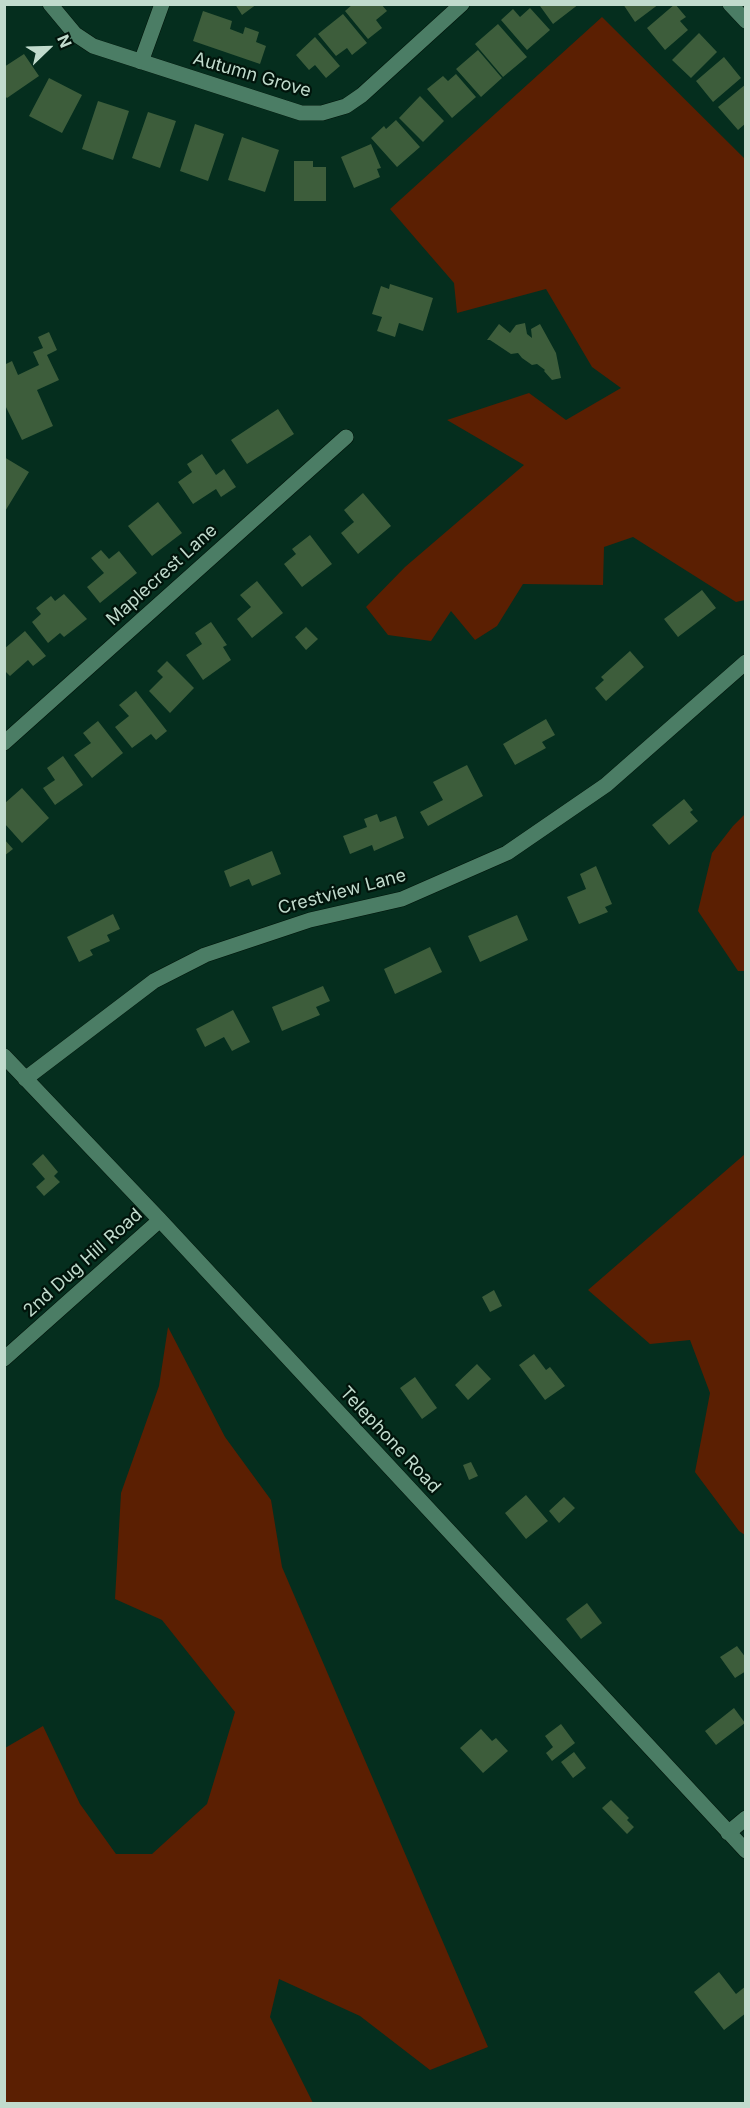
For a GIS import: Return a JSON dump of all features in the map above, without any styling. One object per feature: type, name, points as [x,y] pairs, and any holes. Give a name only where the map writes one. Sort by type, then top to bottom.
[{"type":"street","name":"Autumn Grove","points":[[50,4],[75,34],[93,46],[301,113],[337,110],[353,102],[462,4]]},
{"type":"street","points":[[141,62],[162,4]]},
{"type":"street","points":[[730,4],[746,21]]},
{"type":"street","name":"Maplecrest Lane","points":[[4,743],[346,437]]},
{"type":"street","name":"Crestview Lane","points":[[25,1079],[154,981],[204,955],[309,920],[402,899],[507,853],[606,784],[746,662]]},
{"type":"street","name":"Telephone Road","points":[[4,1056],[160,1220],[746,1851]]},
{"type":"street","name":"2nd Dug Hill Road","points":[[4,1359],[160,1220]]},
{"type":"street","points":[[729,1833],[746,1818]]},
{"type":"shaded area","points":[[602,17],[745,159],[745,600],[736,602],[633,537],[604,547],[603,585],[523,584],[497,626],[475,640],[451,611],[431,641],[388,635],[366,607],[405,567],[524,465],[447,420],[529,393],[566,420],[621,388],[592,367],[546,289],[457,313],[454,283],[390,209]]},
{"type":"shaded area","points":[[745,814],[745,971],[738,971],[698,911],[712,853]]},
{"type":"shaded area","points":[[745,1154],[745,1535],[739,1531],[695,1472],[710,1393],[690,1340],[650,1344],[588,1290]]},
{"type":"shaded area","points":[[168,1327],[225,1437],[271,1500],[282,1567],[488,2047],[430,2070],[360,2016],[279,1979],[270,2017],[313,2103],[5,2103],[5,1748],[43,1726],[80,1804],[116,1854],[152,1854],[207,1804],[235,1712],[162,1620],[115,1599],[121,1493],[159,1386]]},
{"type":"building","points":[[235,4],[257,4],[242,15]]},
{"type":"building","points":[[353,4],[381,4],[387,11],[376,20],[382,28],[368,39],[345,11]]},
{"type":"building","points":[[541,4],[579,4],[553,24],[540,6]]},
{"type":"building","points":[[623,4],[659,4],[635,22]]},
{"type":"building","points":[[675,4],[686,17],[680,21],[688,30],[665,50],[647,28]]},
{"type":"building","points":[[530,8],[550,30],[527,50],[501,20],[513,9],[520,17]]},
{"type":"building","points":[[203,11],[232,21],[230,29],[243,34],[245,27],[259,32],[256,42],[266,46],[260,64],[193,41]]},
{"type":"building","points":[[343,14],[367,43],[352,55],[347,48],[336,56],[318,34]]},
{"type":"building","points":[[498,24],[527,57],[503,77],[475,44]]},
{"type":"building","points":[[699,33],[717,52],[691,78],[672,60]]},
{"type":"building","points":[[315,37],[340,66],[326,78],[315,65],[309,70],[296,55]]},
{"type":"building","points":[[478,50],[502,78],[481,97],[456,69]]},
{"type":"building","points":[[24,54],[39,76],[7,98],[4,95],[4,67]]},
{"type":"building","points":[[724,57],[741,78],[713,102],[696,81]]},
{"type":"building","points":[[456,74],[476,97],[452,118],[427,89],[443,76],[448,81]]},
{"type":"building","points":[[49,78],[82,95],[62,133],[29,116]]},
{"type":"building","points":[[746,84],[746,123],[738,130],[718,107]]},
{"type":"building","points":[[420,96],[444,121],[423,142],[399,118]]},
{"type":"building","points":[[98,101],[129,111],[113,160],[82,149]]},
{"type":"building","points":[[148,112],[176,121],[160,168],[132,158]]},
{"type":"building","points":[[396,120],[420,147],[397,167],[371,138],[384,126],[386,129]]},
{"type":"building","points":[[195,124],[224,134],[208,181],[180,171]]},
{"type":"building","points":[[242,137],[279,150],[265,192],[228,180]]},
{"type":"building","points":[[371,144],[381,168],[377,169],[380,177],[354,188],[341,157]]},
{"type":"building","points":[[294,161],[313,161],[313,167],[326,167],[326,201],[294,201]]},
{"type":"building","points":[[390,284],[433,298],[423,331],[399,323],[395,337],[377,331],[382,317],[372,314],[381,286],[389,289]]},
{"type":"building","points":[[525,323],[527,334],[532,338],[531,329],[540,324],[556,353],[561,378],[552,380],[537,364],[532,365],[518,353],[511,354],[487,340],[499,324],[510,333],[516,325]]},
{"type":"building","points":[[49,332],[57,350],[47,355],[59,380],[37,390],[53,426],[22,440],[4,403],[4,365],[12,361],[18,375],[39,365],[33,352],[43,348],[38,337]]},
{"type":"building","points":[[278,409],[294,434],[247,464],[231,440]]},
{"type":"building","points":[[202,454],[216,475],[224,469],[236,487],[221,497],[216,489],[193,504],[178,482],[192,472],[187,464]]},
{"type":"building","points":[[4,457],[29,472],[4,513]]},
{"type":"building","points":[[363,493],[391,526],[358,554],[341,533],[354,522],[344,510]]},
{"type":"building","points":[[158,502],[182,533],[152,556],[128,526]]},
{"type":"building","points":[[310,535],[332,564],[302,587],[284,564],[296,554],[292,549]]},
{"type":"building","points":[[101,550],[109,559],[119,551],[137,573],[100,603],[87,587],[104,573],[91,558]]},
{"type":"building","points":[[257,581],[283,613],[252,638],[237,619],[251,607],[240,595]]},
{"type":"building","points":[[702,590],[716,608],[678,637],[664,619]]},
{"type":"building","points":[[64,594],[87,619],[64,637],[60,633],[48,643],[32,622],[41,614],[36,608],[51,596],[55,601]]},
{"type":"building","points":[[211,622],[227,645],[223,647],[231,660],[203,680],[186,655],[202,644],[195,633]]},
{"type":"building","points":[[306,627],[318,639],[306,650],[295,637]]},
{"type":"building","points":[[25,631],[46,656],[33,666],[28,660],[10,676],[4,670],[4,649]]},
{"type":"building","points":[[630,651],[644,667],[606,701],[595,688],[604,680],[601,677]]},
{"type":"building","points":[[167,661],[194,688],[170,713],[149,691],[163,677],[157,671]]},
{"type":"building","points":[[136,691],[167,731],[156,740],[151,734],[132,748],[115,727],[129,716],[119,705]]},
{"type":"building","points":[[546,719],[555,735],[542,742],[546,748],[515,765],[503,744]]},
{"type":"building","points":[[98,721],[123,753],[92,778],[74,755],[91,743],[83,733]]},
{"type":"building","points":[[63,756],[83,785],[55,805],[43,788],[55,780],[47,768]]},
{"type":"building","points":[[467,765],[483,796],[428,826],[420,812],[443,800],[433,782]]},
{"type":"building","points":[[22,788],[49,818],[22,843],[5,824],[5,803]]},
{"type":"building","points":[[684,799],[693,810],[690,812],[698,821],[669,845],[652,825]]},
{"type":"building","points":[[377,814],[380,822],[396,816],[404,838],[374,851],[372,845],[350,854],[343,836],[367,827],[364,819]]},
{"type":"building","points":[[4,839],[13,849],[4,856]]},
{"type":"building","points":[[272,851],[281,874],[252,886],[249,879],[230,887],[224,871]]},
{"type":"building","points":[[596,866],[612,904],[605,907],[608,912],[579,924],[567,897],[586,889],[580,874]]},
{"type":"building","points":[[113,914],[120,929],[107,935],[110,941],[90,950],[93,955],[79,962],[67,937]]},
{"type":"building","points":[[517,915],[528,940],[480,962],[468,936]]},
{"type":"building","points":[[430,947],[442,972],[395,994],[384,969]]},
{"type":"building","points":[[323,986],[330,1001],[316,1007],[320,1015],[282,1031],[272,1007]]},
{"type":"building","points":[[233,1010],[250,1042],[232,1051],[224,1037],[205,1047],[196,1029]]},
{"type":"building","points":[[43,1154],[58,1172],[54,1176],[60,1182],[44,1196],[36,1187],[45,1179],[32,1164]]},
{"type":"building","points":[[494,1290],[502,1306],[490,1312],[482,1297]]},
{"type":"building","points":[[534,1354],[546,1370],[550,1367],[565,1386],[545,1400],[519,1365]]},
{"type":"building","points":[[477,1364],[491,1379],[468,1400],[455,1385]]},
{"type":"building","points":[[415,1377],[437,1408],[422,1419],[400,1388]]},
{"type":"building","points":[[471,1462],[478,1476],[469,1480],[463,1465]]},
{"type":"building","points":[[526,1495],[548,1521],[526,1539],[505,1513]]},
{"type":"building","points":[[564,1497],[575,1508],[559,1523],[549,1511]]},
{"type":"building","points":[[587,1603],[602,1623],[581,1639],[566,1619]]},
{"type":"building","points":[[737,1646],[746,1658],[746,1671],[735,1678],[720,1657]]},
{"type":"building","points":[[734,1708],[745,1723],[716,1745],[705,1731]]},
{"type":"building","points":[[561,1724],[575,1743],[552,1761],[546,1753],[553,1747],[545,1736]]},
{"type":"building","points":[[481,1729],[492,1741],[496,1738],[508,1751],[483,1773],[460,1748]]},
{"type":"building","points":[[574,1752],[586,1768],[573,1778],[561,1762]]},
{"type":"building","points":[[611,1800],[629,1818],[627,1820],[634,1827],[627,1834],[602,1808]]},
{"type":"building","points":[[719,1972],[736,1994],[746,1986],[746,2013],[724,2030],[694,1992]]}]
